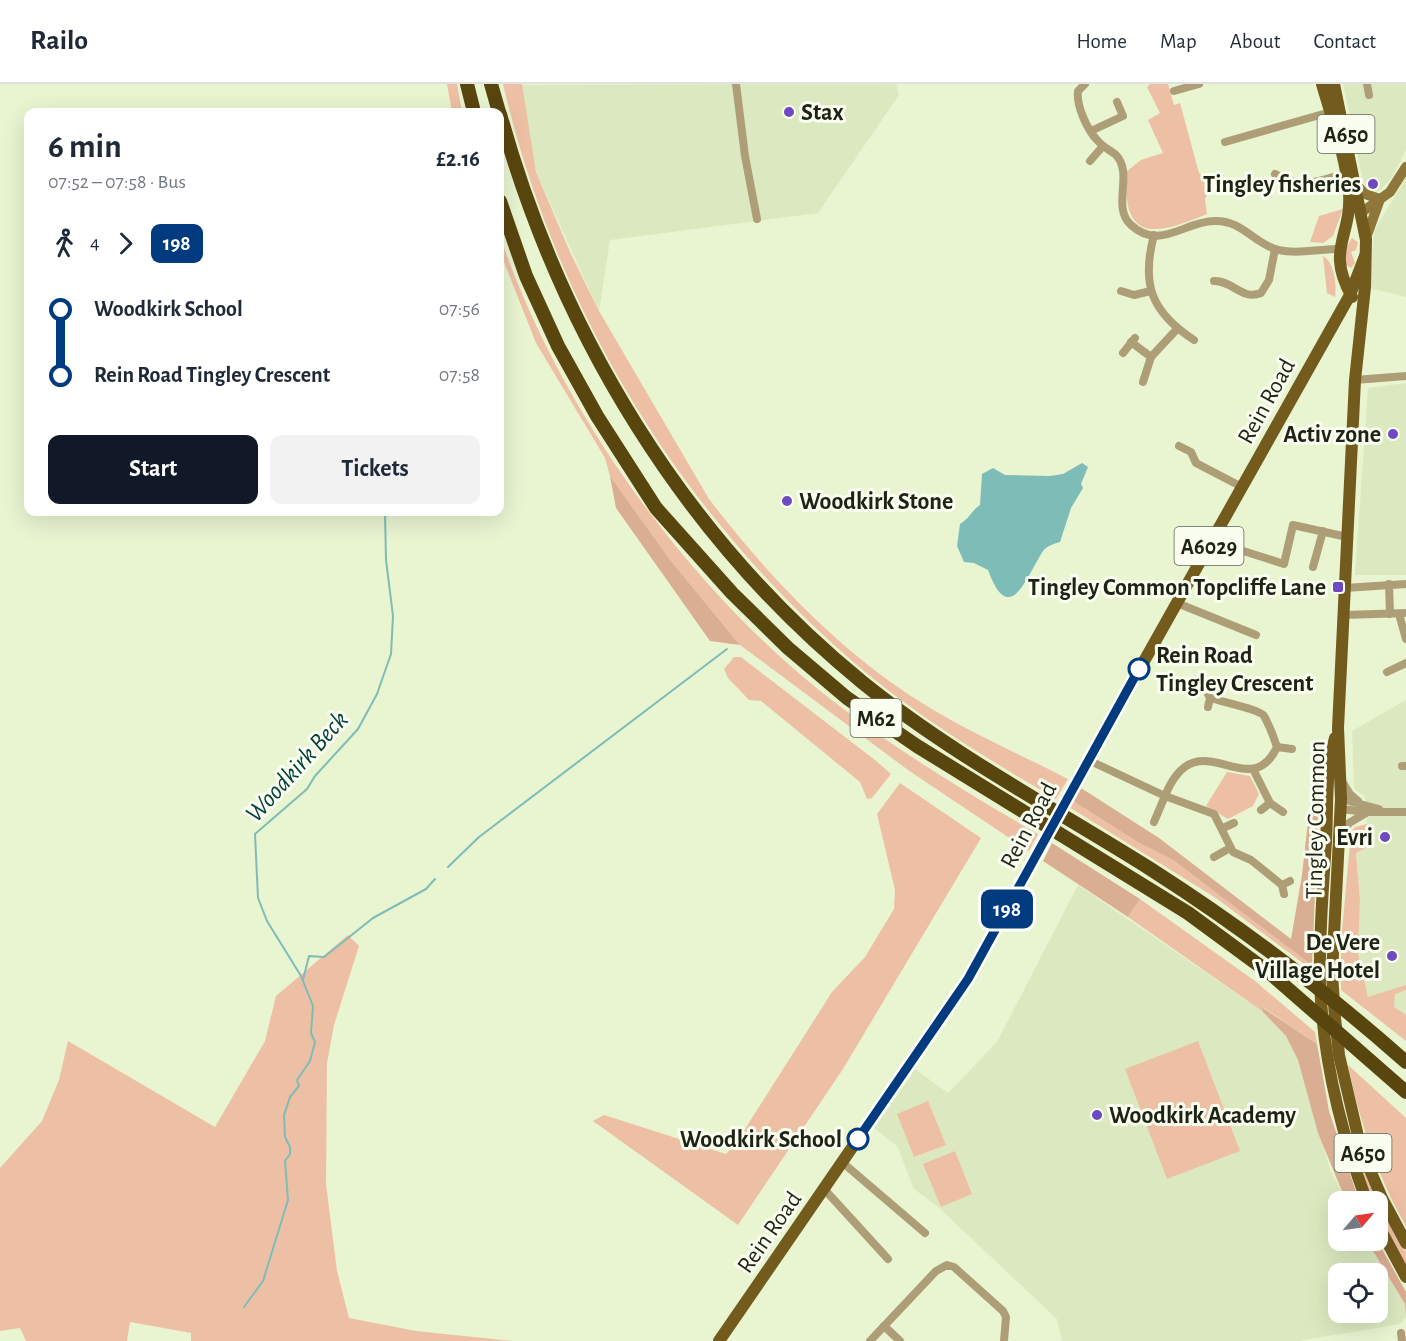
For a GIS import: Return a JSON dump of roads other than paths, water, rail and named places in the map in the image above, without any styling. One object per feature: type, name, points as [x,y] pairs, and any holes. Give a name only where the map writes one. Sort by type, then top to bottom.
[{"type":"highway","points":[[467,84],[473,108]]},
{"type":"highway","name":"M62","points":[[491,84],[498,108]]},
{"type":"highway","name":"M62","points":[[504,130],[551,264],[584,337],[625,407],[681,493],[753,579],[806,633],[863,683],[940,738],[1155,872],[1277,957],[1406,1062]]},
{"type":"highway","name":"M62","points":[[504,213],[526,276],[558,346],[597,417],[656,508],[732,593],[788,648],[847,698],[917,746],[1188,913],[1271,974],[1406,1092]]},
{"type":"highway","name":"M62","points":[[1381,1068],[1406,1098]]},
{"type":"main road","name":"A650","points":[[1322,84],[1335,110]]},
{"type":"main road","name":"A650","points":[[1334,84],[1335,110],[1349,171],[1349,205],[1339,249],[1340,269],[1350,295],[1361,310]]},
{"type":"main road","points":[[1343,235],[1362,212],[1390,192],[1406,166]]},
{"type":"main road","name":"A650","points":[[1349,171],[1356,184],[1362,212],[1366,240],[1365,256]]},
{"type":"main road","points":[[1356,184],[1365,194],[1380,199]]},
{"type":"main road","points":[[1343,235],[1358,232],[1366,240],[1380,199]]},
{"type":"main road","points":[[1340,269],[1351,275],[1358,271],[1365,256]]},
{"type":"main road","name":"Tingley Common","points":[[1333,1056],[1320,980],[1332,841],[1341,780],[1338,728],[1355,380],[1365,287],[1365,256]]},
{"type":"main road","points":[[1340,269],[1342,308]]},
{"type":"main road","name":"Rein Road","points":[[718,1341],[825,1190],[968,979],[1088,760],[1350,295],[1358,271]]},
{"type":"main road","name":"Tingley Common","points":[[1333,1056],[1332,841],[1336,803],[1330,754],[1338,728]]},
{"type":"main road","name":"A650","points":[[1333,1056],[1333,1090],[1349,1154],[1363,1191]]},
{"type":"main road","name":"A650","points":[[1333,1056],[1361,1149],[1382,1198],[1406,1243]]},
{"type":"main road","points":[[1388,1243],[1406,1277]]},
{"type":"street","points":[[736,84],[744,156],[757,219]]},
{"type":"street","points":[[1085,84],[1078,91],[1081,109],[1091,131],[1103,146],[1115,155],[1122,166],[1126,219],[1140,231],[1154,235],[1174,234],[1212,220],[1243,228],[1275,249],[1289,251],[1339,249]]},
{"type":"street","points":[[1174,92],[1198,84]]},
{"type":"street","points":[[1367,84],[1369,95]]},
{"type":"street","points":[[1091,131],[1123,116],[1117,102]]},
{"type":"street","points":[[1225,142],[1335,110]]},
{"type":"street","points":[[1090,161],[1103,146]]},
{"type":"street","points":[[1275,174],[1299,184],[1314,184],[1349,171]]},
{"type":"street","points":[[1154,235],[1149,263],[1151,291],[1159,310],[1177,329],[1194,340]]},
{"type":"street","points":[[1214,281],[1225,282],[1246,295],[1261,293],[1269,280],[1275,249]]},
{"type":"street","points":[[1121,291],[1134,295],[1151,291]]},
{"type":"street","points":[[1143,382],[1151,357],[1177,329]]},
{"type":"street","points":[[1123,353],[1133,340],[1151,357]]},
{"type":"street","points":[[1355,380],[1406,376]]},
{"type":"street","points":[[1179,446],[1191,452],[1196,463],[1242,487]]},
{"type":"street","points":[[1212,541],[1284,564],[1293,525],[1347,537]]},
{"type":"street","points":[[1313,567],[1323,531]]},
{"type":"street","points":[[1389,584],[1390,614]]},
{"type":"street","points":[[1345,588],[1406,584]]},
{"type":"street","points":[[1177,603],[1256,635]]},
{"type":"street","points":[[1344,615],[1402,614],[1406,639]]},
{"type":"street","points":[[1387,672],[1406,663]]},
{"type":"street","points":[[1206,690],[1210,698],[1208,707]]},
{"type":"street","points":[[1210,698],[1244,709],[1256,709],[1264,715],[1277,747]]},
{"type":"street","points":[[1277,747],[1292,749]]},
{"type":"street","points":[[1154,822],[1177,772],[1195,761],[1215,761],[1240,770],[1253,769],[1265,763],[1277,747]]},
{"type":"street","points":[[1088,760],[1164,796],[1214,814],[1223,828],[1230,848],[1282,885],[1284,894]]},
{"type":"street","points":[[1253,769],[1262,781],[1270,803],[1283,812]]},
{"type":"street","points":[[1341,780],[1350,794],[1365,808]]},
{"type":"street","points":[[1261,810],[1270,803]]},
{"type":"street","points":[[1336,803],[1406,812]]},
{"type":"street","points":[[1332,841],[1365,808]]},
{"type":"street","points":[[1223,828],[1234,823]]},
{"type":"street","points":[[1214,857],[1230,848]]},
{"type":"street","points":[[1282,885],[1290,881]]},
{"type":"street","points":[[842,1162],[922,1230],[912,1235]]},
{"type":"street","points":[[825,1190],[888,1259]]},
{"type":"street","points":[[870,1341],[936,1271],[947,1265],[954,1267],[1003,1311],[1006,1317],[1004,1341]]},
{"type":"street","points":[[884,1326],[900,1341]]},
{"type":"water","points":[[1082,463],[1088,467],[1081,484],[1083,488],[1071,508],[1060,542],[1050,545],[1043,551],[1018,592],[1011,597],[1004,596],[996,587],[988,570],[974,563],[964,562],[957,546],[960,524],[980,505],[982,474],[993,468],[1005,475],[1050,476],[1063,474]]},
{"type":"waterway","name":"Woodkirk Beck","points":[[244,1307],[263,1281],[288,1200],[285,1161],[290,1154],[290,1147],[285,1137],[284,1115],[290,1097],[299,1086],[297,1080],[310,1061],[315,1042],[311,1033],[313,1006],[301,976],[267,921],[258,898],[255,834],[307,789],[315,776],[358,729],[377,694],[391,654],[393,616],[386,560],[385,516]]},
{"type":"waterway","points":[[448,867],[479,837],[727,649]]},
{"type":"waterway","points":[[303,980],[309,956],[324,957],[373,918],[426,889],[435,879]]},
{"type":"place","name":"Stax","points":[[789,112]]},
{"type":"place","name":"Tingley fisheries","points":[[1373,184]]},
{"type":"place","name":"Activ zone","points":[[1393,434]]},
{"type":"place","name":"Woodkirk Stone","points":[[787,501]]},
{"type":"place","name":"Tingley Common Topcliffe Lane","points":[[1338,587]]},
{"type":"place","name":"Rein Road Tingley Crescent","points":[[1139,669]]},
{"type":"place","name":"Evri","points":[[1385,837]]},
{"type":"place","name":"De Vere Village Hotel","points":[[1392,956]]},
{"type":"place","name":"Woodkirk Academy","points":[[1097,1115]]},
{"type":"place","name":"Woodkirk School","points":[[858,1139]]}]
